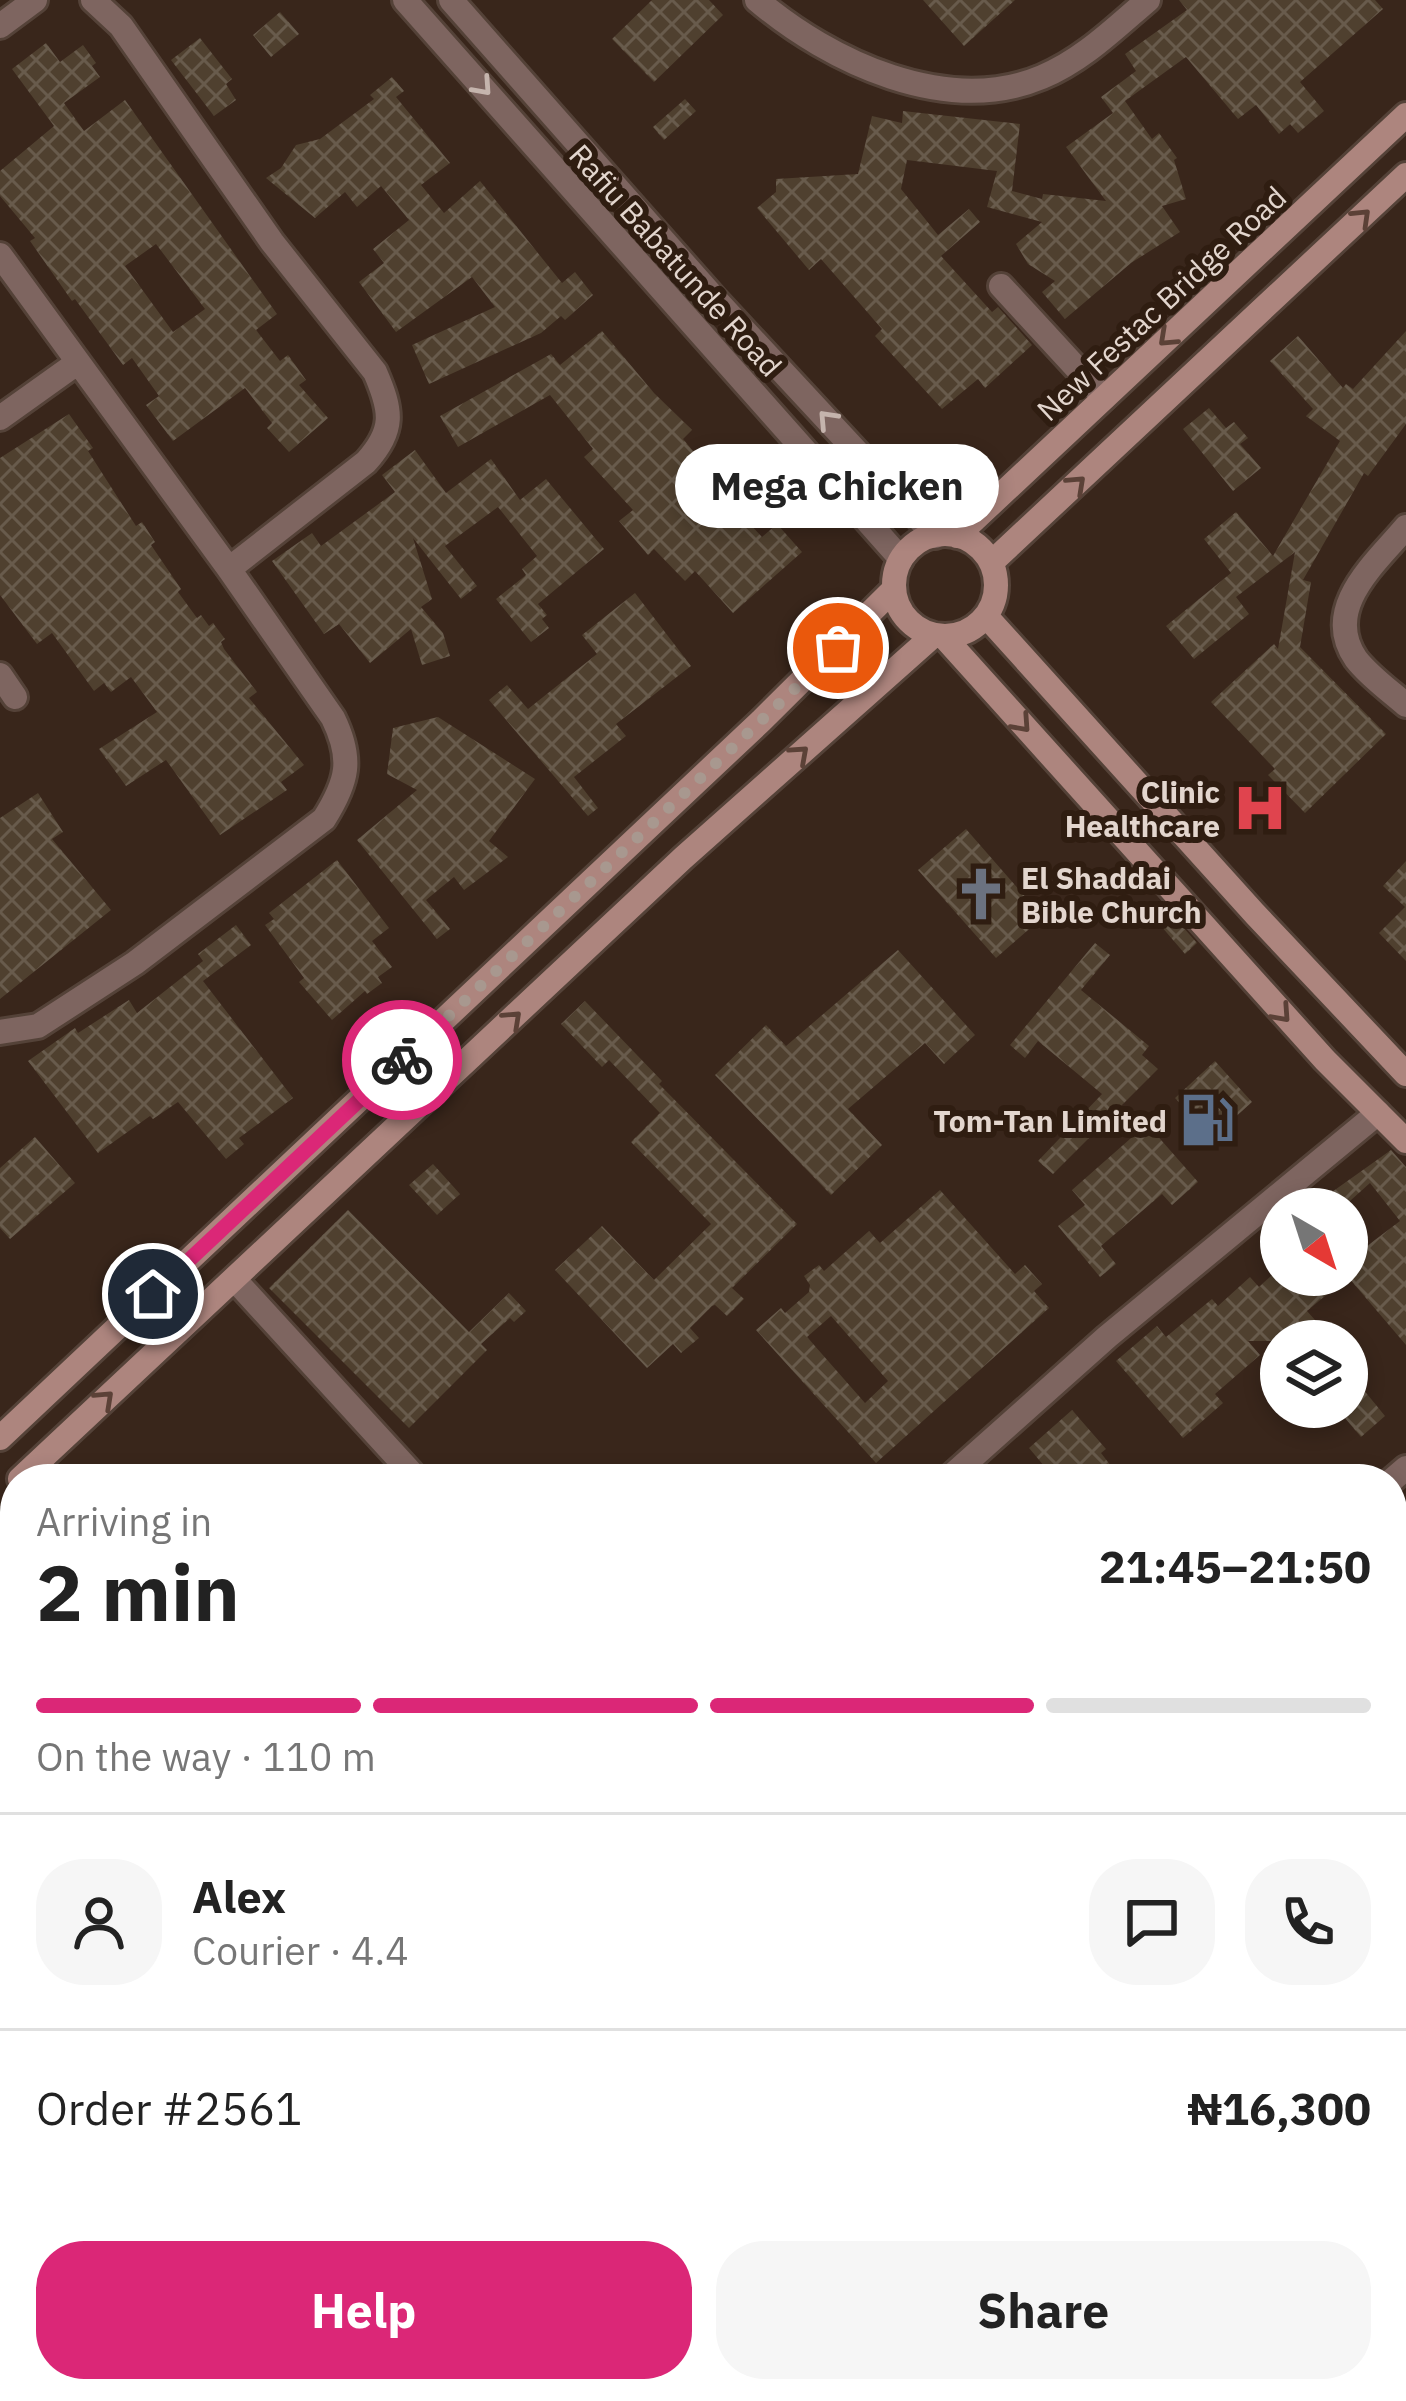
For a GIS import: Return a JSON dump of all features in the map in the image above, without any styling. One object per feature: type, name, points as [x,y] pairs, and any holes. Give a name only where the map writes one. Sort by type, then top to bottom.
[{"type":"main road","name":"New Festac Bridge Road","points":[[946,536],[1104,398],[1406,115]]},
{"type":"main road","points":[[991,563],[1406,175]]},
{"type":"main road","points":[[35,1464],[683,858],[939,636],[974,627],[986,616],[996,581],[991,563],[977,545],[946,536],[922,540],[901,560],[894,590],[900,610],[914,627],[939,636],[1324,1060],[1406,1141]]},
{"type":"main road","points":[[0,1438],[894,590]]},
{"type":"main road","points":[[986,616],[1406,1075]]},
{"type":"main road","points":[[121,1325],[149,1358]]},
{"type":"street","points":[[0,26],[35,0]]},
{"type":"street","points":[[93,0],[121,26],[272,242],[375,372],[384,393],[389,418],[384,442],[366,462],[229,569]]},
{"type":"street","name":"Rafiu Babatunde Road","points":[[404,0],[901,560]]},
{"type":"street","name":"Rafiu Babatunde Road","points":[[451,0],[715,299],[946,536]]},
{"type":"street","points":[[757,0],[859,64],[915,84],[949,89],[996,88],[1040,78],[1082,55],[1148,0]]},
{"type":"street","points":[[0,256],[333,718],[346,744],[346,768],[339,796],[324,819],[135,963],[38,1026],[0,1032]]},
{"type":"street","points":[[1001,286],[1104,398]]},
{"type":"street","points":[[0,418],[77,363]]},
{"type":"street","points":[[1406,526],[1352,591],[1343,614],[1346,638],[1358,661],[1406,705]]},
{"type":"street","points":[[0,675],[15,697]]},
{"type":"street","points":[[966,1464],[1107,1337],[1378,1113]]},
{"type":"street","points":[[235,1280],[403,1464]]},
{"type":"building","points":[[652,0],[709,0],[723,15],[654,82],[612,39]]},
{"type":"building","points":[[923,0],[1015,0],[964,46]]},
{"type":"building","points":[[1179,0],[1375,0],[1383,9],[1300,82],[1324,111],[1298,133],[1290,124],[1279,134],[1256,105],[1238,119],[1186,57],[1125,101],[1152,139],[1159,133],[1177,158],[1186,199],[1162,206],[1180,232],[1131,263],[1065,319],[1042,292],[1055,281],[1028,264],[1016,244],[1042,222],[987,207],[997,171],[907,160],[901,189],[938,235],[969,209],[980,222],[941,256],[992,312],[998,307],[1032,345],[985,388],[978,379],[942,409],[875,336],[882,329],[821,259],[809,270],[757,208],[776,192],[776,179],[858,174],[872,116],[902,123],[903,111],[1020,124],[1012,191],[1042,199],[1043,194],[1106,201],[1066,147],[1113,113],[1101,97],[1136,71],[1125,54],[1187,10]]},
{"type":"building","points":[[280,12],[299,34],[271,57],[253,35]]},
{"type":"building","points":[[200,38],[232,79],[226,84],[236,100],[214,116],[171,60]]},
{"type":"building","points":[[46,43],[60,62],[83,45],[100,77],[64,103],[84,131],[125,100],[277,314],[256,330],[280,361],[288,355],[306,380],[299,385],[328,418],[289,452],[267,428],[272,423],[245,388],[173,441],[146,405],[159,396],[132,358],[123,365],[72,301],[30,241],[35,238],[0,196],[0,171],[54,126],[12,69]],"holes":[[[156,244],[205,309],[173,332],[125,266]]]},
{"type":"building","points":[[392,77],[404,91],[396,97],[450,163],[421,185],[444,213],[480,181],[562,283],[575,272],[593,295],[565,320],[561,316],[541,333],[429,384],[412,345],[495,307],[472,277],[396,332],[359,282],[384,263],[373,249],[409,220],[381,186],[357,207],[345,192],[315,218],[266,178],[281,168],[296,145],[320,139],[374,99],[370,95]]},
{"type":"building","points":[[685,99],[696,111],[664,140],[653,127]]},
{"type":"building","points":[[602,331],[692,430],[683,439],[725,489],[721,493],[762,537],[777,524],[802,552],[733,613],[695,571],[685,581],[654,549],[648,555],[619,521],[633,510],[584,457],[593,449],[550,395],[458,447],[440,416],[551,354],[560,365]]},
{"type":"building","points":[[1406,331],[1406,424],[1368,476],[1364,473],[1303,580],[1311,582],[1300,647],[1386,734],[1305,813],[1268,775],[1275,769],[1211,702],[1274,644],[1278,649],[1295,552],[1236,597],[1249,614],[1194,659],[1166,626],[1231,573],[1204,539],[1236,512],[1273,556],[1340,441],[1306,416],[1313,409],[1270,361],[1298,336],[1343,388],[1346,384],[1353,389]]},
{"type":"building","points":[[1209,408],[1226,428],[1234,422],[1248,438],[1240,444],[1261,468],[1233,491],[1183,429]]},
{"type":"building","points":[[69,414],[136,526],[142,522],[155,542],[151,545],[181,589],[178,592],[197,618],[201,615],[209,626],[213,623],[225,639],[221,642],[224,649],[257,692],[249,698],[304,765],[281,782],[287,790],[220,835],[166,760],[126,786],[99,749],[157,712],[131,677],[111,692],[104,683],[94,691],[52,633],[37,644],[0,595],[0,458]]},
{"type":"building","points":[[415,450],[446,493],[491,459],[520,500],[546,479],[604,549],[538,604],[549,628],[531,642],[496,599],[526,575],[522,569],[537,556],[498,507],[445,546],[477,586],[461,599],[413,538],[432,599],[421,607],[443,633],[450,656],[422,665],[411,629],[370,663],[339,624],[324,634],[272,561],[312,533],[321,546],[395,492],[382,475]]},
{"type":"building","points":[[635,593],[691,666],[616,724],[626,736],[574,777],[598,808],[588,816],[489,700],[507,685],[528,709],[597,654],[582,635]]},
{"type":"building","points":[[438,717],[535,779],[489,841],[508,857],[464,890],[454,877],[426,900],[450,929],[437,939],[357,840],[417,790],[387,774],[393,728]]},
{"type":"building","points":[[38,793],[63,832],[52,839],[111,910],[0,999],[0,818]]},
{"type":"building","name":"El Shaddai Bible Church","points":[[966,829],[1043,917],[996,958],[918,870]]},
{"type":"building","points":[[337,860],[389,928],[372,941],[392,967],[378,977],[382,983],[365,991],[332,1020],[299,982],[304,978],[265,925],[274,919],[269,913]]},
{"type":"building","points":[[1406,861],[1406,961],[1379,933],[1405,907],[1383,886]]},
{"type":"building","points":[[1167,909],[1197,943],[1185,954],[1155,919]]},
{"type":"building","points":[[236,925],[251,945],[203,981],[293,1098],[239,1138],[244,1144],[226,1159],[178,1102],[98,1153],[28,1061],[75,1028],[78,1033],[129,1000],[137,1013],[203,961],[198,954]]},
{"type":"building","points":[[1095,943],[1110,955],[1081,990],[1149,1046],[1142,1055],[1158,1069],[1053,1174],[1038,1161],[1102,1094],[1038,1041],[1025,1058],[1010,1045]]},
{"type":"building","points":[[898,950],[975,1035],[944,1064],[925,1043],[848,1109],[882,1145],[831,1195],[715,1075],[766,1025],[786,1046]]},
{"type":"building","points":[[585,1001],[797,1224],[732,1288],[744,1299],[727,1316],[712,1306],[690,1328],[699,1338],[681,1353],[673,1344],[647,1368],[555,1270],[602,1226],[654,1280],[711,1224],[631,1142],[660,1113],[609,1060],[602,1067],[561,1024]]},
{"type":"building","points":[[1215,1061],[1252,1102],[1212,1138],[1175,1098]]},
{"type":"building","points":[[1147,1124],[1198,1182],[1172,1205],[1162,1194],[1101,1246],[1116,1264],[1100,1277],[1058,1226],[1085,1205],[1072,1190]]},
{"type":"building","points":[[35,1137],[75,1183],[10,1239],[0,1228],[0,1168]]},
{"type":"building","points":[[1391,1150],[1406,1167],[1406,1345],[1364,1296],[1368,1296],[1368,1245],[1400,1221],[1370,1183],[1364,1188],[1338,1188]]},
{"type":"building","points":[[433,1164],[460,1194],[437,1215],[409,1185]]},
{"type":"building","points":[[940,1190],[1015,1274],[1025,1265],[1042,1284],[1034,1291],[1049,1308],[876,1463],[756,1330],[809,1292],[804,1276],[819,1265],[824,1271],[869,1231],[880,1243]],"holes":[[[831,1316],[888,1381],[865,1403],[807,1337]]]},
{"type":"building","points":[[348,1210],[469,1332],[509,1293],[526,1311],[514,1322],[510,1318],[481,1344],[487,1350],[409,1428],[269,1288]]},
{"type":"building","points":[[1250,1277],[1260,1296],[1325,1296],[1307,1311],[1315,1320],[1260,1320],[1260,1341],[1248,1341],[1260,1355],[1215,1394],[1223,1403],[1183,1438],[1116,1361],[1157,1326],[1166,1337],[1212,1299],[1218,1306]]},
{"type":"building","points":[[1368,1395],[1385,1416],[1361,1437],[1353,1428],[1368,1428]]},
{"type":"building","points":[[1072,1410],[1106,1449],[1101,1453],[1109,1464],[1042,1464],[1029,1448]]},
{"type":"way so far","points":[[402,1060],[838,648]]},
{"type":"place","name":"Mega Chicken","points":[[838,648]]},
{"type":"place","name":"Clinic Healthcare","points":[[1260,808]]},
{"type":"place","name":"El Shaddai Bible Church","points":[[981,894]]},
{"type":"place","name":"Tom-Tan Limited","points":[[1207,1120]]},
{"type":"route","points":[[153,1294],[402,1060]]}]
